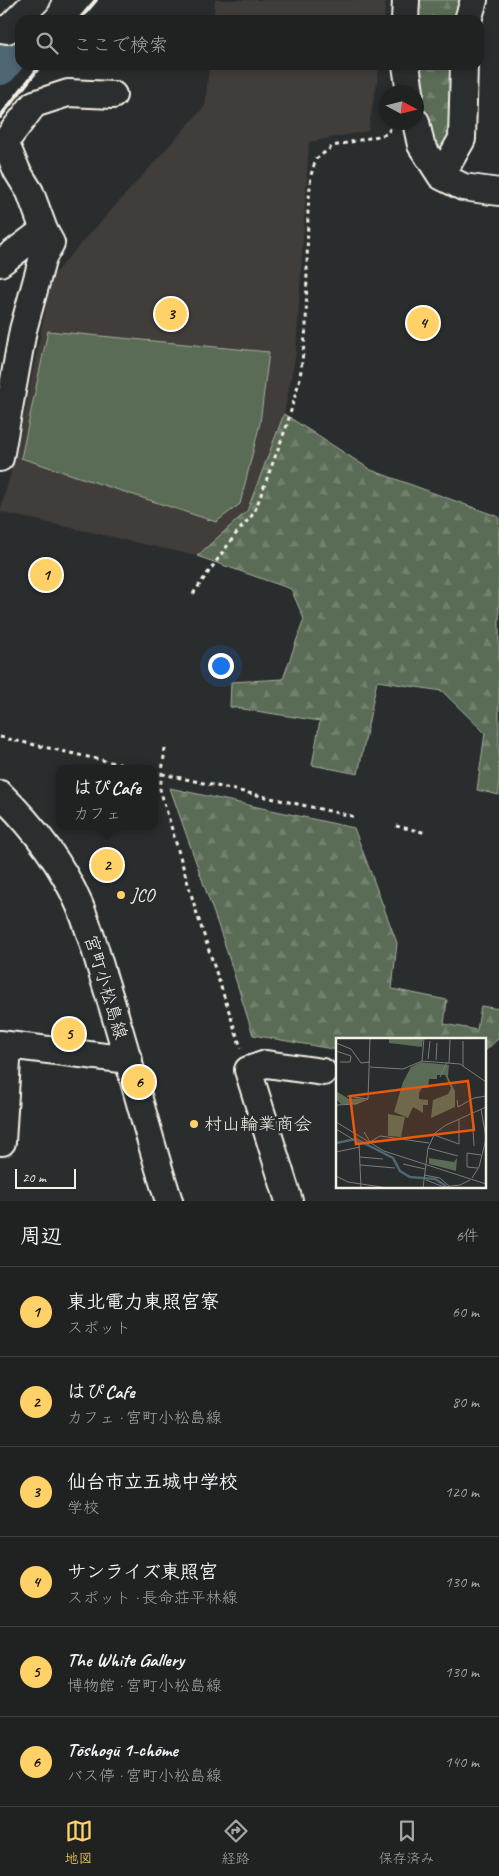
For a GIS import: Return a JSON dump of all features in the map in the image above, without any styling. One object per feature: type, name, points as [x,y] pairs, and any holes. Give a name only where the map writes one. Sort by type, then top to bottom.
[{"type":"street","points":[[22,15],[37,0]]},
{"type":"street","points":[[405,15],[406,0]]},
{"type":"street","points":[[470,15],[474,0]]},
{"type":"street","points":[[0,30],[7,30],[15,22]]},
{"type":"street","points":[[407,70],[409,85]]},
{"type":"street","points":[[441,176],[462,140],[464,70]]},
{"type":"street","points":[[0,458],[22,330],[43,257],[51,243],[44,230],[30,192],[17,171],[5,142],[34,104],[68,93],[113,96]]},
{"type":"street","points":[[418,130],[421,145],[441,176],[463,187],[499,192]]},
{"type":"street","points":[[0,263],[44,230]]},
{"type":"street","name":"宮町小松島線","points":[[0,794],[39,837],[67,880],[79,904],[129,1060],[164,1200]]},
{"type":"street","points":[[2,1142],[4,1045],[129,1060]]},
{"type":"street","points":[[290,1201],[248,1070],[266,1064],[323,1072]]},
{"type":"path","points":[[193,594],[235,535],[254,513],[287,425],[300,378],[306,328],[308,210],[311,175],[316,159],[333,146],[386,134],[389,130]]},
{"type":"path","points":[[0,737],[123,765]]},
{"type":"path","points":[[165,748],[160,789],[197,914],[248,1070]]},
{"type":"path","points":[[158,773],[356,817]]},
{"type":"path","points":[[396,826],[427,833]]},
{"type":"shaded area","points":[[215,0],[386,0],[384,15],[214,15]]},
{"type":"shaded area","points":[[209,70],[379,70],[368,131],[309,142],[296,353],[284,414],[247,511],[197,556],[0,512],[17,450],[52,276],[205,106]]},
{"type":"green space","points":[[416,0],[467,0],[463,15],[414,15]]},
{"type":"green space","points":[[415,70],[453,70],[449,159],[436,152],[424,119],[424,85],[417,85]]},
{"type":"green space","points":[[48,331],[269,352],[260,423],[240,504],[216,522],[21,458]]},
{"type":"green space","points":[[284,414],[371,470],[499,517],[499,795],[477,790],[485,733],[442,691],[377,681],[358,774],[312,765],[320,721],[230,707],[231,682],[283,679],[304,619],[291,589],[197,556],[247,511]]},
{"type":"green space","points":[[170,788],[354,828],[397,943],[392,989],[447,1000],[444,1024],[477,1030],[481,1006],[499,1009],[499,1038],[486,1050],[486,1038],[336,1038],[336,1050],[253,1035],[224,942]]},
{"type":"waterway","points":[[0,67],[15,48]]},
{"type":"railway","points":[[83,15],[96,0]]},
{"type":"railway","points":[[0,117],[37,70]]},
{"type":"place","name":"仙台市立五城中学校","points":[[171,314]]},
{"type":"place","name":"サンライズ東照宮","points":[[423,323]]},
{"type":"place","name":"東北電力東照宮寮","points":[[46,575]]},
{"type":"place","name":"はぴCafe","points":[[107,865]]},
{"type":"place","name":"JCO","points":[[121,895]]},
{"type":"place","name":"The White Gallery","points":[[69,1034]]},
{"type":"place","name":"Tōshogū 1-chōme","points":[[139,1082]]},
{"type":"place","name":"村山輪業商会","points":[[194,1124]]}]
